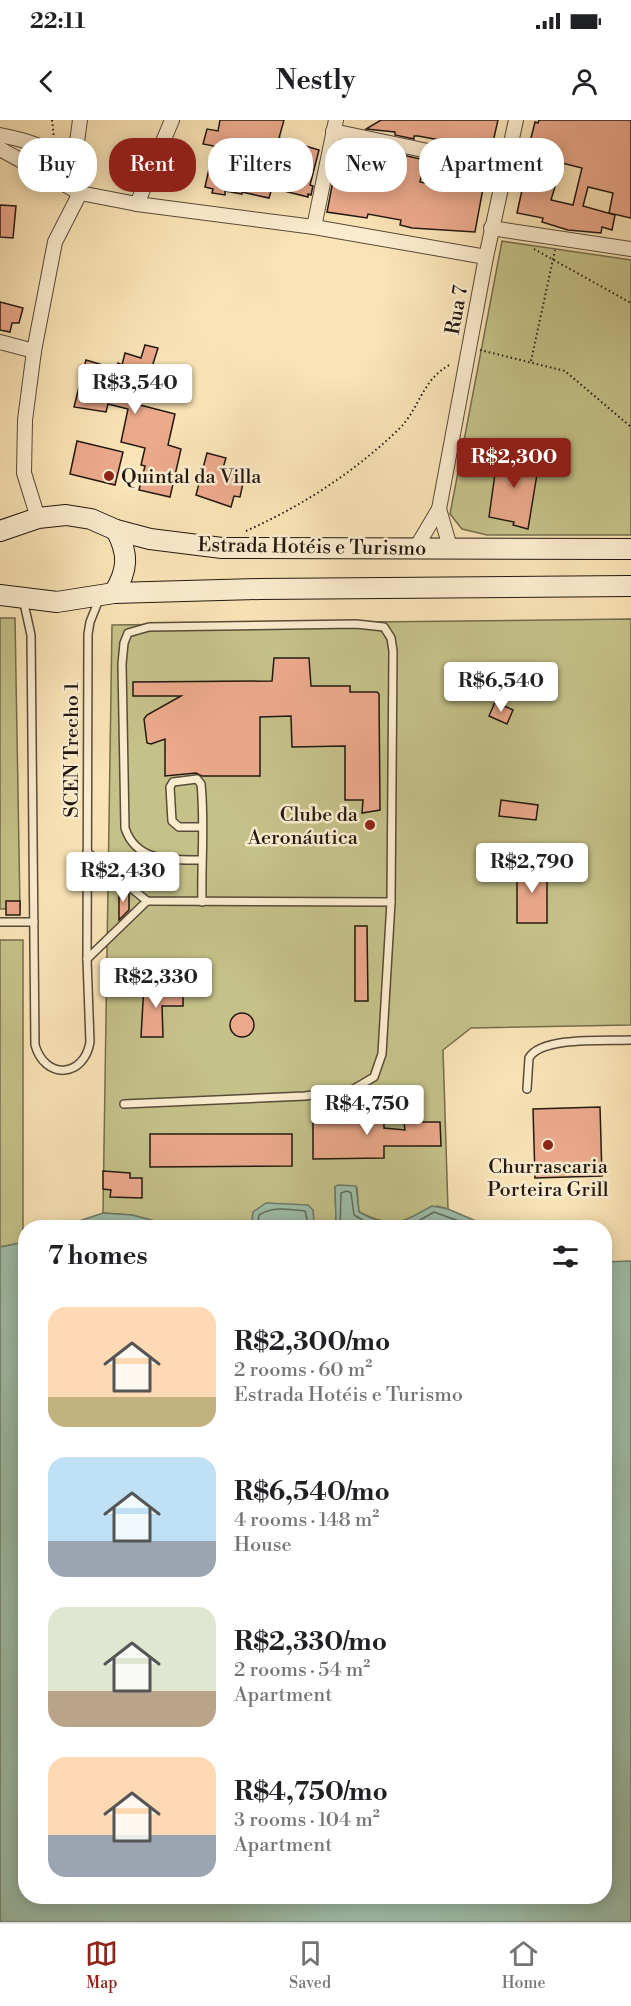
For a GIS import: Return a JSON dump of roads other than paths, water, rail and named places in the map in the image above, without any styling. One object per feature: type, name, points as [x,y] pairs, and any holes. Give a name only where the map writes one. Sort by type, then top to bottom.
[{"type":"main road","name":"Estrada Hotéis e Turismo","points":[[0,532],[38,518],[80,516],[116,530],[162,541],[222,548],[417,546],[631,549]]},
{"type":"main road","points":[[103,600],[126,569],[127,556],[116,530]]},
{"type":"main road","points":[[0,579],[12,597]]},
{"type":"main road","name":"Estrada Hotéis e Turismo","points":[[12,597],[57,602],[272,588],[631,586]]},
{"type":"street","points":[[77,138],[80,120]]},
{"type":"street","points":[[137,204],[172,120]]},
{"type":"street","name":"Rua 7","points":[[512,138],[516,120]]},
{"type":"street","points":[[314,227],[334,125],[419,146]]},
{"type":"street","points":[[0,135],[18,140]]},
{"type":"street","points":[[0,149],[80,194],[137,204],[314,227],[486,257]]},
{"type":"street","name":"Rua 7","points":[[417,546],[439,509],[499,192]]},
{"type":"street","points":[[38,518],[24,473],[23,452],[34,351],[55,242],[80,194]]},
{"type":"street","points":[[491,228],[631,249]]},
{"type":"street","points":[[0,342],[34,351]]},
{"type":"street","name":"Rua 7","points":[[439,509],[450,547]]},
{"type":"lane","name":"SCEN Trecho 1","points":[[12,597],[31,635],[35,1045],[39,1056],[47,1066],[59,1070],[72,1069],[82,1063],[88,1054],[90,1042],[87,959],[88,634],[103,600]]},
{"type":"lane","points":[[124,1104],[305,1096],[352,1090],[368,1083],[377,1071],[382,1054],[391,902],[393,651],[389,633],[377,625],[149,627],[128,633],[124,643],[122,664],[125,828],[132,843],[143,853],[165,859],[201,860]]},
{"type":"lane","points":[[202,827],[179,827],[172,821],[170,787],[173,782],[197,779],[201,784],[202,827],[201,860],[202,902]]},
{"type":"lane","points":[[87,852],[147,902],[391,902]]},
{"type":"lane","points":[[87,959],[147,902]]},
{"type":"lane","points":[[0,922],[34,922]]},
{"type":"lane","points":[[527,1089],[529,1058],[539,1048],[570,1042],[631,1041]]},
{"type":"water","points":[[338,1185],[356,1186],[359,1212],[378,1220],[336,1220],[335,1187]]},
{"type":"water","points":[[266,1203],[308,1205],[313,1210],[314,1220],[252,1220],[253,1212]]},
{"type":"water","points":[[432,1206],[448,1209],[474,1220],[404,1220]]},
{"type":"water","points":[[103,1213],[132,1215],[151,1220],[82,1220]]},
{"type":"water","points":[[18,1243],[18,1904],[612,1904],[612,1262],[631,1261],[631,1922],[0,1922],[0,1247]]},
{"type":"place","name":"Quintal da Villa","points":[[109,476]]},
{"type":"place","name":"Clube da Aeronáutica","points":[[370,825]]},
{"type":"place","name":"Churrascaria Porteira Grill","points":[[548,1145]]}]
